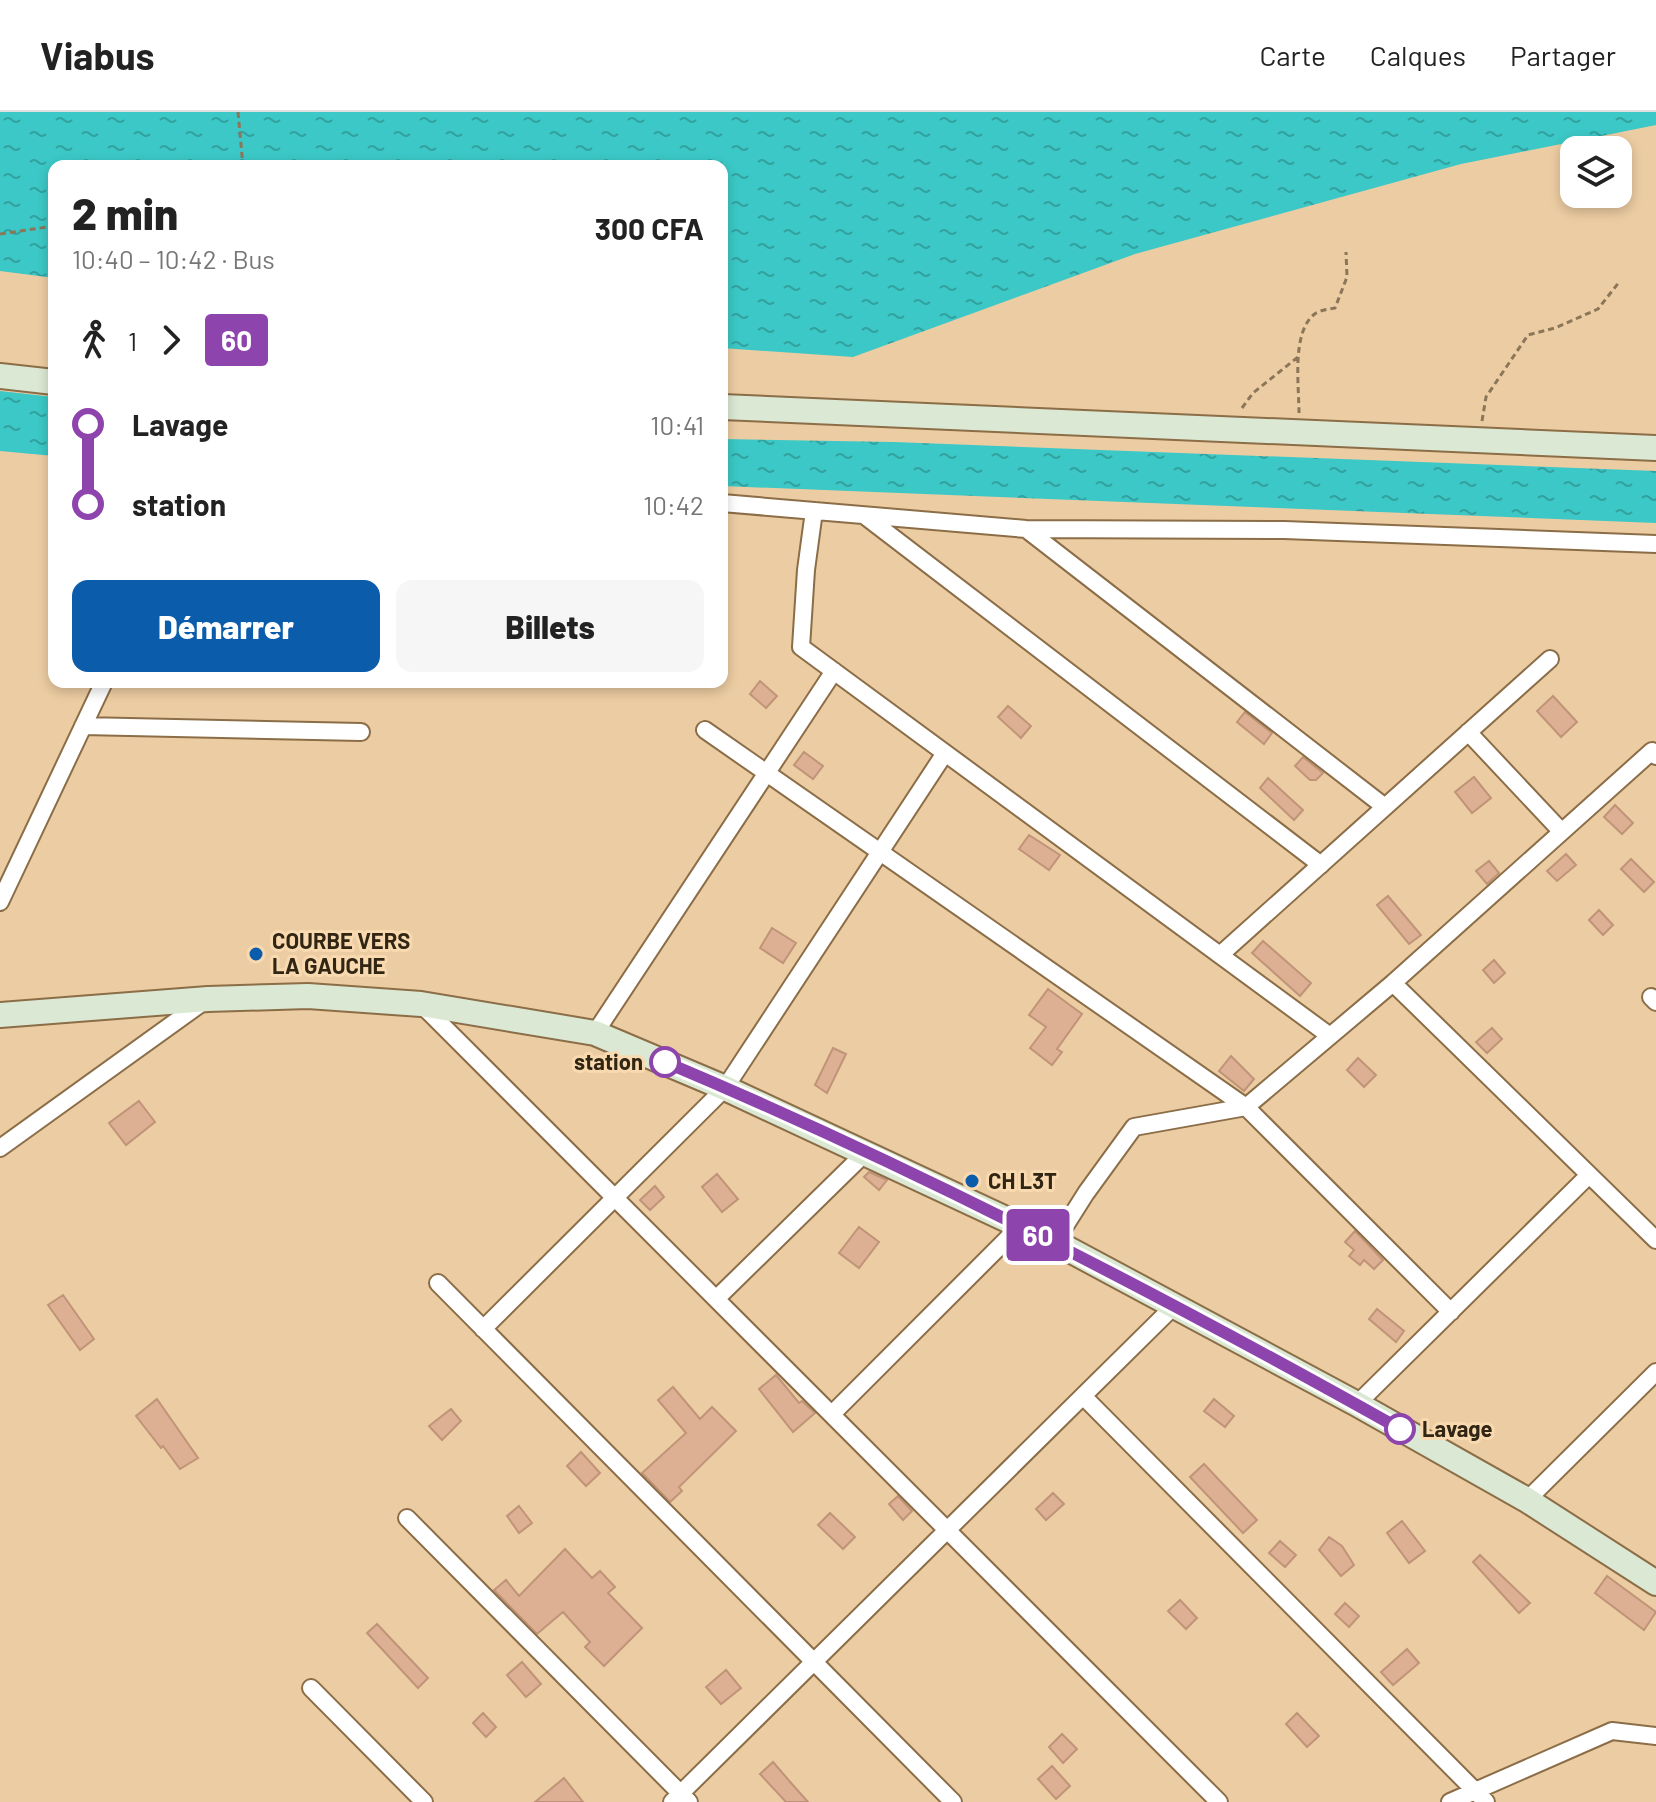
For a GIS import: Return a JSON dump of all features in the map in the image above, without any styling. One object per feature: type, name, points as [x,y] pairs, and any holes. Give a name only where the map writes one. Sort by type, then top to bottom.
[{"type":"main road","points":[[0,376],[48,381]]},
{"type":"main road","points":[[728,407],[1656,448]]},
{"type":"main road","points":[[0,1015],[208,999],[308,996],[421,1004],[595,1033],[725,1088],[1055,1242],[1357,1404],[1527,1500],[1656,1583]]},
{"type":"street","points":[[728,504],[1026,529],[1284,530],[1656,544]]},
{"type":"street","points":[[814,511],[801,647],[1330,1036]]},
{"type":"street","points":[[863,515],[1321,865]]},
{"type":"street","points":[[1026,529],[1385,807]]},
{"type":"street","points":[[1220,955],[1550,659]]},
{"type":"street","points":[[595,1033],[834,671]]},
{"type":"street","points":[[0,902],[101,688]]},
{"type":"street","points":[[83,726],[361,732]]},
{"type":"street","points":[[705,730],[1246,1107],[1451,1312]]},
{"type":"street","points":[[1468,732],[1561,831]]},
{"type":"street","points":[[1055,1242],[1134,1127],[1246,1107],[1393,983],[1652,751],[1656,756]]},
{"type":"street","points":[[483,1329],[725,1088],[945,753]]},
{"type":"street","points":[[1393,983],[1656,1240]]},
{"type":"street","points":[[0,1148],[208,999]]},
{"type":"street","points":[[421,1004],[1219,1802]]},
{"type":"street","points":[[716,1299],[865,1153]]},
{"type":"street","points":[[1357,1404],[1589,1175]]},
{"type":"street","points":[[832,1414],[1020,1226]]},
{"type":"street","points":[[438,1283],[953,1802]]},
{"type":"street","points":[[407,1518],[681,1799],[814,1662],[1174,1306]]},
{"type":"street","points":[[1527,1500],[1656,1372]]},
{"type":"street","points":[[1083,1396],[1480,1797]]},
{"type":"street","points":[[311,1688],[424,1802]]},
{"type":"street","points":[[1450,1802],[1480,1797],[1612,1731],[1656,1736]]},
{"type":"path","points":[[238,112],[242,160]]},
{"type":"path","points":[[0,234],[48,227]]},
{"type":"path","points":[[1299,433],[1298,357],[1302,331],[1317,313],[1335,308],[1347,277],[1346,252]]},
{"type":"path","points":[[1479,441],[1486,397],[1528,335],[1555,328],[1598,309],[1620,281]]},
{"type":"path","points":[[1224,429],[1253,393],[1298,357]]},
{"type":"water","points":[[0,112],[1656,112],[1656,125],[1601,136],[1560,136],[1560,144],[1461,164],[1135,254],[853,357],[728,348],[728,160],[48,160],[48,277],[0,271]]},
{"type":"water","points":[[0,391],[48,396],[48,455],[0,451]]},
{"type":"water","points":[[728,439],[894,442],[1656,471],[1656,523],[728,486]]},
{"type":"building","points":[[760,681],[777,696],[766,708],[750,694]]},
{"type":"building","points":[[1553,696],[1577,722],[1561,737],[1537,711]]},
{"type":"building","points":[[1008,706],[1031,726],[1021,738],[998,717]]},
{"type":"building","points":[[1245,712],[1272,733],[1264,744],[1237,722]]},
{"type":"building","points":[[804,752],[823,766],[813,779],[794,765]]},
{"type":"building","points":[[1303,757],[1323,773],[1316,780],[1310,780],[1295,766]]},
{"type":"building","points":[[1474,777],[1491,798],[1472,813],[1455,792]]},
{"type":"building","points":[[1268,778],[1303,810],[1294,820],[1260,788]]},
{"type":"building","points":[[1615,805],[1633,823],[1622,834],[1604,817]]},
{"type":"building","points":[[1029,835],[1060,855],[1049,870],[1019,849]]},
{"type":"building","points":[[1566,854],[1576,865],[1557,881],[1547,871]]},
{"type":"building","points":[[1631,859],[1654,882],[1644,892],[1621,869]]},
{"type":"building","points":[[1489,861],[1499,873],[1487,884],[1476,871]]},
{"type":"building","points":[[1388,896],[1421,935],[1409,944],[1377,905]]},
{"type":"building","points":[[1599,910],[1613,925],[1603,935],[1589,920]]},
{"type":"building","points":[[772,928],[796,943],[783,963],[760,948]]},
{"type":"building","points":[[1263,941],[1311,983],[1300,996],[1252,953]]},
{"type":"building","points":[[1494,960],[1505,973],[1494,983],[1483,970]]},
{"type":"building","points":[[1048,989],[1082,1014],[1057,1049],[1062,1052],[1052,1065],[1030,1048],[1046,1027],[1029,1015]]},
{"type":"building","points":[[1492,1028],[1502,1039],[1487,1053],[1476,1042]]},
{"type":"building","points":[[833,1048],[846,1054],[827,1093],[815,1085]]},
{"type":"building","points":[[1231,1056],[1254,1079],[1244,1091],[1219,1071]]},
{"type":"building","points":[[1358,1058],[1376,1075],[1364,1087],[1347,1070]]},
{"type":"building","points":[[139,1101],[155,1122],[126,1145],[109,1123]]},
{"type":"building","points":[[869,1172],[887,1180],[879,1190],[864,1177]]},
{"type":"building","points":[[717,1174],[738,1199],[722,1212],[702,1187]]},
{"type":"building","points":[[655,1186],[664,1197],[650,1210],[640,1200]]},
{"type":"building","points":[[859,1227],[879,1242],[859,1268],[839,1253]]},
{"type":"building","points":[[1355,1231],[1383,1260],[1374,1269],[1364,1260],[1360,1265],[1349,1256],[1354,1250],[1345,1242]]},
{"type":"building","points":[[63,1295],[94,1339],[80,1350],[48,1305]]},
{"type":"building","points":[[1377,1309],[1404,1331],[1396,1342],[1369,1319]]},
{"type":"building","points":[[776,1375],[799,1403],[802,1401],[815,1413],[793,1432],[759,1389]]},
{"type":"building","points":[[673,1387],[700,1419],[712,1407],[736,1431],[679,1487],[682,1491],[670,1502],[642,1473],[686,1433],[658,1400]]},
{"type":"building","points":[[157,1399],[198,1458],[180,1469],[136,1416]]},
{"type":"building","points":[[1214,1399],[1234,1416],[1225,1427],[1204,1411]]},
{"type":"building","points":[[451,1409],[461,1421],[442,1440],[429,1426]]},
{"type":"building","points":[[581,1452],[600,1473],[586,1486],[567,1466]]},
{"type":"building","points":[[1204,1464],[1257,1520],[1243,1533],[1190,1477]]},
{"type":"building","points":[[1053,1493],[1064,1504],[1046,1520],[1036,1509]]},
{"type":"building","points":[[898,1496],[912,1511],[903,1520],[889,1504]]},
{"type":"building","points":[[519,1506],[532,1523],[519,1533],[507,1516]]},
{"type":"building","points":[[830,1513],[855,1537],[843,1549],[818,1525]]},
{"type":"building","points":[[1402,1521],[1425,1551],[1409,1563],[1387,1533]]},
{"type":"building","points":[[1329,1537],[1342,1546],[1354,1565],[1341,1576],[1319,1550]]},
{"type":"building","points":[[1280,1541],[1296,1555],[1285,1567],[1269,1553]]},
{"type":"building","points":[[565,1549],[592,1578],[600,1571],[615,1587],[608,1593],[642,1628],[604,1666],[585,1647],[590,1642],[563,1612],[537,1634],[494,1590],[506,1580],[519,1596]]},
{"type":"building","points":[[1480,1555],[1530,1603],[1519,1613],[1473,1562]]},
{"type":"building","points":[[1607,1576],[1656,1612],[1644,1630],[1595,1593]]},
{"type":"building","points":[[1180,1600],[1197,1618],[1186,1629],[1168,1611]]},
{"type":"building","points":[[1345,1603],[1359,1616],[1349,1627],[1335,1614]]},
{"type":"building","points":[[377,1624],[428,1678],[418,1688],[367,1633]]},
{"type":"building","points":[[1407,1649],[1419,1663],[1393,1685],[1381,1672]]},
{"type":"building","points":[[522,1662],[541,1684],[526,1697],[507,1675]]},
{"type":"building","points":[[726,1670],[741,1688],[721,1704],[706,1687]]},
{"type":"building","points":[[483,1713],[496,1727],[486,1737],[473,1723]]},
{"type":"building","points":[[1297,1713],[1319,1736],[1307,1747],[1286,1724]]},
{"type":"building","points":[[1062,1734],[1077,1749],[1063,1763],[1049,1747]]},
{"type":"building","points":[[773,1762],[808,1802],[786,1802],[760,1774]]},
{"type":"building","points":[[1052,1766],[1070,1786],[1056,1799],[1038,1779]]},
{"type":"building","points":[[564,1778],[583,1802],[535,1802]]},
{"type":"bus line","name":"60","points":[[665,1062],[1055,1242],[1400,1429]]},
{"type":"place","name":"COURBE VERS LA GAUCHE","points":[[256,954]]},
{"type":"place","name":"station","points":[[665,1062]]},
{"type":"place","name":"CH L3T","points":[[972,1181]]},
{"type":"place","name":"Lavage","points":[[1400,1429]]}]
